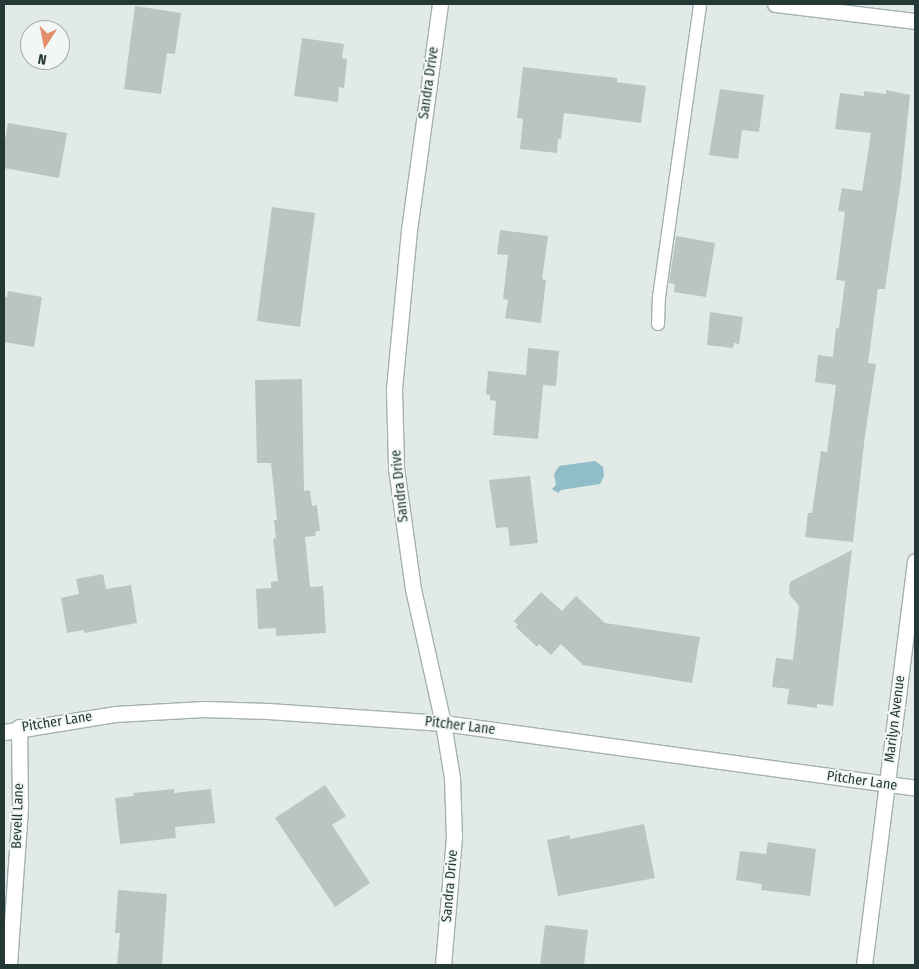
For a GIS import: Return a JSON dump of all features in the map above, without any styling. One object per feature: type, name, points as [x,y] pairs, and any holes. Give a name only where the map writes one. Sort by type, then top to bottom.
[{"type":"street","name":"Sandra Drive","points":[[440,4],[409,230],[394,389],[396,468],[414,589],[443,723],[452,778],[454,837],[443,965]]},
{"type":"street","points":[[775,4],[915,21]]},
{"type":"street","name":"Marilyn Avenue","points":[[864,965],[915,561]]},
{"type":"street","name":"Pitcher Lane","points":[[4,732],[19,727],[115,714],[204,709],[268,711],[443,723],[915,788]]},
{"type":"street","name":"Bevell Lane","points":[[9,965],[20,807],[19,727]]},
{"type":"lane","points":[[658,324],[659,297],[700,4]]},
{"type":"water","points":[[595,461],[603,467],[604,476],[600,484],[561,490],[558,493],[552,489],[556,485],[554,474],[559,466]]},
{"type":"building","points":[[135,6],[181,13],[175,54],[167,53],[161,94],[124,89]]},
{"type":"building","points":[[302,38],[344,44],[342,58],[347,59],[344,88],[339,87],[338,102],[294,96]]},
{"type":"building","points":[[523,67],[617,78],[617,82],[646,86],[641,123],[564,113],[561,139],[558,139],[557,153],[520,149],[523,119],[517,118]]},
{"type":"building","points":[[720,89],[764,95],[759,132],[742,130],[738,159],[709,155]]},
{"type":"building","points":[[886,90],[910,95],[901,181],[885,289],[878,289],[868,363],[876,364],[865,435],[853,542],[805,537],[808,513],[812,513],[821,451],[827,452],[836,385],[815,382],[818,355],[833,357],[836,328],[839,328],[845,281],[836,280],[845,212],[838,211],[842,188],[862,191],[871,133],[835,129],[840,93],[864,96],[864,91],[886,94]]},
{"type":"building","points":[[8,123],[67,133],[59,178],[4,168],[4,146]]},
{"type":"building","points":[[272,207],[315,213],[300,327],[257,321]]},
{"type":"building","points":[[500,230],[548,236],[542,279],[546,280],[541,323],[505,318],[508,300],[503,299],[508,255],[497,254]]},
{"type":"building","points":[[676,236],[715,243],[706,297],[674,292],[675,284],[669,283]]},
{"type":"building","points":[[8,291],[42,297],[34,347],[4,342],[4,297],[7,297]]},
{"type":"building","points":[[710,312],[743,317],[739,344],[734,343],[733,348],[707,345]]},
{"type":"building","points":[[528,348],[559,351],[556,386],[543,385],[538,439],[493,435],[496,401],[490,400],[490,395],[486,394],[488,371],[526,375]]},
{"type":"building","points":[[302,379],[304,491],[310,490],[312,506],[317,505],[320,531],[316,531],[315,536],[305,537],[310,587],[323,586],[326,633],[276,636],[276,628],[258,629],[256,589],[271,588],[271,582],[278,581],[273,539],[276,538],[274,520],[277,520],[271,463],[257,463],[255,380]]},
{"type":"building","points":[[530,476],[538,543],[510,546],[508,527],[496,528],[489,480]]},
{"type":"building","points":[[852,550],[833,706],[817,704],[817,708],[787,704],[789,689],[772,687],[776,658],[793,660],[799,606],[789,594],[790,582]]},
{"type":"building","points":[[103,574],[106,589],[131,585],[137,623],[84,633],[84,630],[67,633],[61,598],[79,594],[76,579]]},
{"type":"building","points":[[541,592],[562,611],[576,596],[605,623],[700,637],[692,683],[583,665],[561,644],[551,655],[539,644],[537,647],[516,627],[518,625],[514,621]]},
{"type":"building","points":[[325,785],[346,816],[332,825],[370,883],[335,907],[275,818]]},
{"type":"building","points":[[174,789],[174,793],[211,789],[215,823],[175,827],[176,838],[120,844],[115,798],[134,796],[133,793]]},
{"type":"building","points":[[644,824],[655,878],[558,896],[547,840],[570,835],[570,839]]},
{"type":"building","points":[[768,842],[816,849],[810,896],[761,890],[762,884],[736,880],[740,851],[766,854]]},
{"type":"building","points":[[118,890],[167,894],[162,965],[117,965],[120,933],[115,933]]},
{"type":"building","points":[[545,925],[588,930],[584,965],[540,965]]}]
